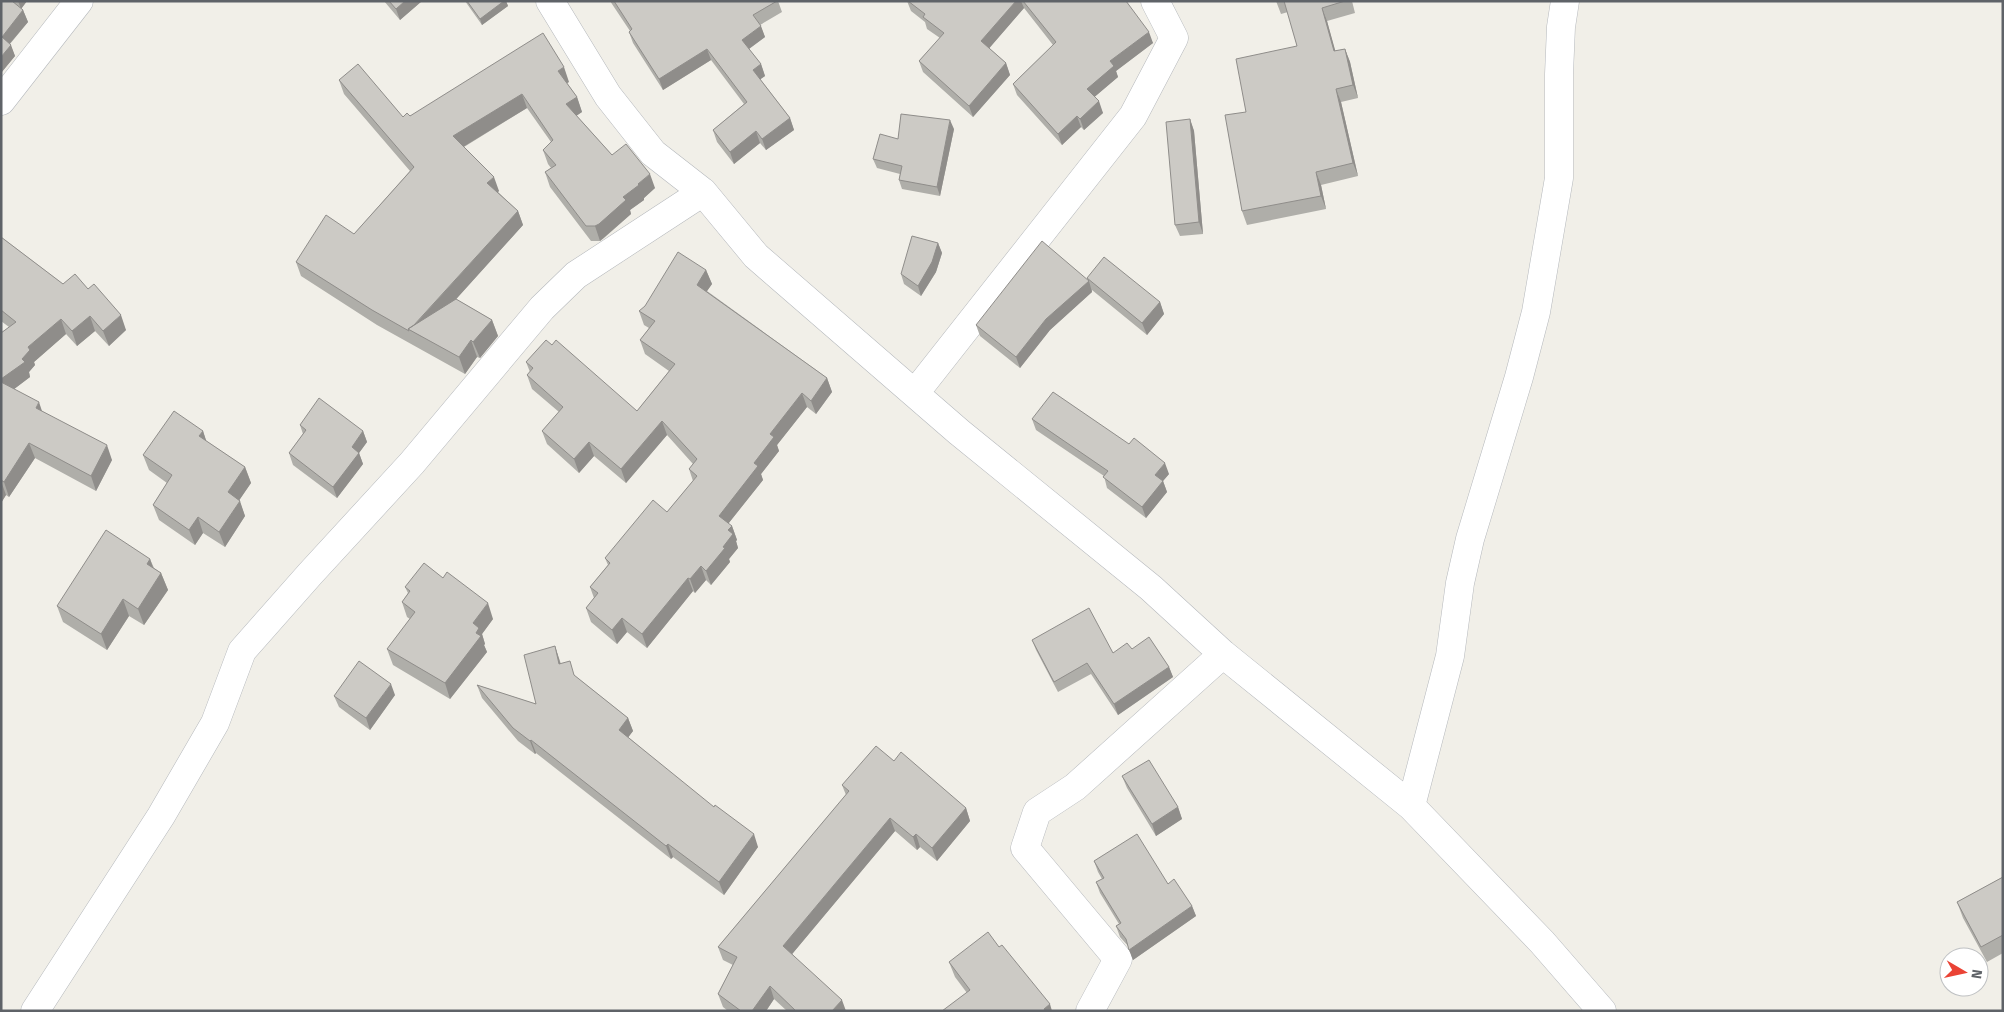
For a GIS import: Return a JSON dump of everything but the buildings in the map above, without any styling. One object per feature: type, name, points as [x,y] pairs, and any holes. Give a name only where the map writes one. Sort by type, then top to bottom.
[{"type":"street","points":[[1,101],[79,1]]},
{"type":"street","points":[[550,1],[608,96],[653,153],[703,192],[756,256],[915,393],[1151,588],[1223,654],[1411,806],[1542,942],[1602,1011]]},
{"type":"street","points":[[915,393],[1133,116],[1174,38],[1155,1]]},
{"type":"street","points":[[1411,806],[1445,680],[1460,583],[1470,539],[1519,377],[1536,312],[1559,178],[1559,74],[1561,27],[1565,1]]},
{"type":"street","points":[[35,1011],[161,816],[215,723],[242,651],[412,463],[542,308],[576,275],[703,192]]},
{"type":"street","points":[[1090,1011],[1118,959],[1025,848],[1037,812],[1075,787],[1223,654]]}]
